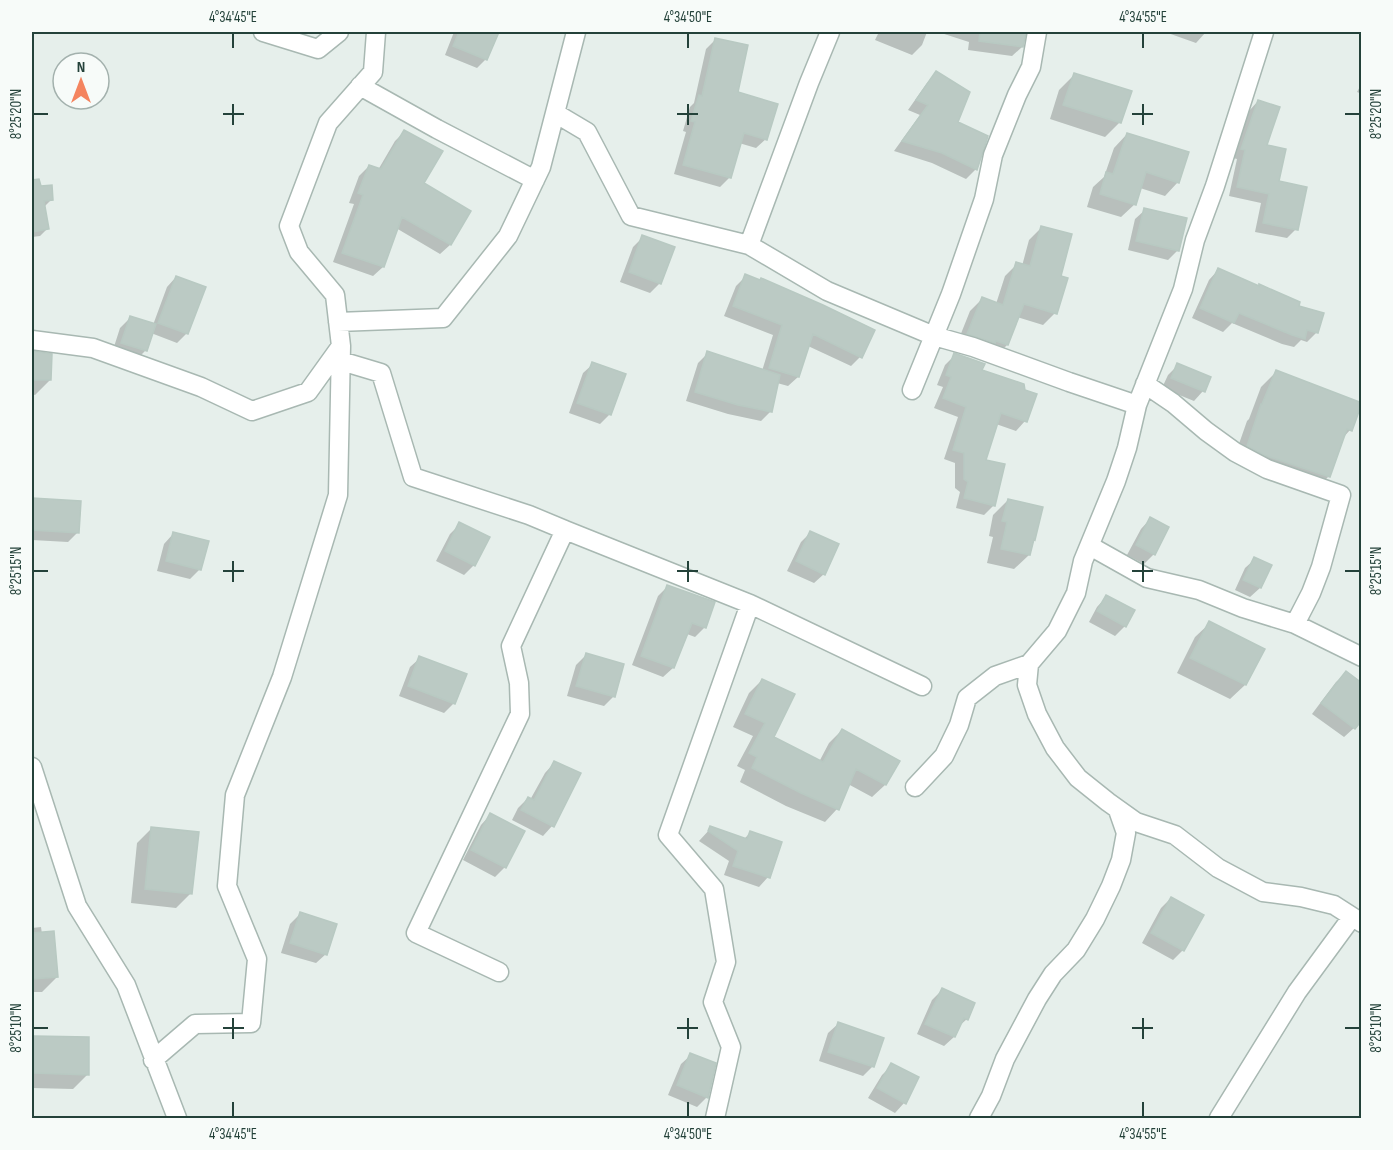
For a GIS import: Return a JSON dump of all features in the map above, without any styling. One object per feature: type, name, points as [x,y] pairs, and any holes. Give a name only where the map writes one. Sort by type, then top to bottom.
[{"type":"street","points":[[263,32],[318,50],[339,32]]},
{"type":"street","points":[[153,1060],[195,1024],[251,1023],[257,959],[227,886],[235,795],[282,677],[338,495],[341,353],[335,295],[299,252],[289,226],[328,123],[373,72],[376,32]]},
{"type":"street","points":[[338,322],[443,318],[508,236],[535,180],[541,166],[576,32]]},
{"type":"street","points":[[749,245],[830,32]]},
{"type":"street","points":[[912,390],[951,294],[984,199],[993,155],[1031,67],[1037,32]]},
{"type":"street","points":[[915,787],[944,756],[959,725],[967,698],[995,676],[1029,664],[1057,631],[1076,593],[1083,561],[1127,448],[1137,405],[1183,289],[1195,240],[1215,186],[1264,32]]},
{"type":"street","points":[[360,86],[535,180]]},
{"type":"street","points":[[555,113],[587,132],[631,216],[749,245],[827,291],[934,336],[973,347],[1137,405]]},
{"type":"street","points":[[32,340],[93,348],[201,387],[252,411],[308,392],[341,353]]},
{"type":"street","points":[[341,353],[381,373],[413,477],[529,515],[750,604],[922,686]]},
{"type":"street","points":[[1145,384],[1235,452],[1267,469],[1341,495],[1321,567],[1295,624]]},
{"type":"street","points":[[500,972],[416,933],[520,714],[519,683],[511,646],[565,530]]},
{"type":"street","points":[[1090,546],[1147,578],[1199,590],[1243,608],[1295,624],[1362,657]]},
{"type":"street","points":[[715,1119],[731,1047],[713,1002],[726,962],[718,910],[714,889],[668,836],[750,604]]},
{"type":"street","points":[[1029,664],[1027,685],[1036,714],[1055,748],[1078,778],[1118,810],[1136,822],[1175,836],[1218,868],[1263,892],[1334,904],[1357,920],[1297,992],[1219,1119]]},
{"type":"street","points":[[32,767],[77,906],[126,985],[177,1119]]},
{"type":"street","points":[[979,1119],[991,1096],[1005,1059],[1037,999],[1053,974],[1076,950],[1111,886],[1121,860],[1126,833],[1118,810]]},
{"type":"building","points":[[459,32],[499,32],[487,60],[453,46]]},
{"type":"building","points":[[980,32],[1026,32],[1023,47],[979,41]]},
{"type":"building","points":[[715,38],[748,45],[738,92],[778,104],[767,140],[744,133],[731,178],[683,165],[695,122],[691,121],[699,95],[702,96]]},
{"type":"building","points":[[936,71],[970,92],[958,122],[988,136],[977,170],[942,153],[902,141],[928,105],[916,100]]},
{"type":"building","points":[[1074,73],[1132,91],[1121,123],[1063,105]]},
{"type":"building","points":[[1258,100],[1280,107],[1267,145],[1286,149],[1279,181],[1307,187],[1298,230],[1263,223],[1269,194],[1237,187],[1245,150],[1241,149]]},
{"type":"building","points":[[404,130],[443,151],[424,183],[471,211],[451,245],[402,217],[384,267],[342,253],[363,195],[358,193],[369,165],[381,169]]},
{"type":"building","points":[[1127,133],[1189,152],[1179,183],[1146,172],[1136,205],[1100,194],[1106,172],[1113,174]]},
{"type":"building","points":[[39,179],[41,186],[52,185],[53,200],[44,201],[49,229],[32,232],[32,180]]},
{"type":"building","points":[[1144,208],[1187,218],[1179,251],[1136,241]]},
{"type":"building","points":[[1041,226],[1072,234],[1061,276],[1068,278],[1057,314],[1024,304],[1008,345],[967,334],[982,297],[1003,305],[1016,262],[1030,266]]},
{"type":"building","points":[[642,235],[675,247],[661,284],[629,272]]},
{"type":"building","points":[[1218,268],[1300,302],[1299,306],[1324,313],[1318,333],[1307,330],[1305,339],[1239,313],[1234,323],[1200,308]]},
{"type":"building","points":[[745,274],[760,280],[761,278],[875,330],[862,358],[813,334],[799,377],[769,368],[782,325],[733,306]]},
{"type":"building","points":[[176,276],[206,287],[188,334],[158,323]]},
{"type":"building","points":[[130,316],[156,324],[147,351],[121,343]]},
{"type":"building","points":[[32,351],[52,354],[51,380],[32,380]]},
{"type":"building","points":[[707,351],[780,375],[772,412],[695,392]]},
{"type":"building","points":[[954,353],[985,364],[982,370],[1024,384],[1025,390],[1037,394],[1027,422],[1001,413],[986,460],[1005,464],[995,506],[964,498],[968,482],[964,479],[964,453],[953,450],[966,407],[943,398],[951,377],[946,375]]},
{"type":"building","points":[[592,362],[626,374],[611,415],[577,403]]},
{"type":"building","points":[[1177,363],[1211,377],[1205,392],[1171,378]]},
{"type":"building","points":[[1276,370],[1362,403],[1352,431],[1347,429],[1330,477],[1264,455],[1247,446],[1261,404]]},
{"type":"building","points":[[32,498],[81,501],[79,533],[32,530]]},
{"type":"building","points":[[1008,499],[1043,507],[1030,555],[1001,549],[1007,522],[1002,521]]},
{"type":"building","points":[[1150,517],[1169,527],[1155,555],[1136,545]]},
{"type":"building","points":[[459,522],[490,537],[475,566],[445,551]]},
{"type":"building","points":[[810,531],[839,544],[825,575],[796,561]]},
{"type":"building","points":[[173,532],[209,541],[201,570],[166,561]]},
{"type":"building","points":[[1254,557],[1272,565],[1261,588],[1243,580]]},
{"type":"building","points":[[667,585],[715,602],[706,628],[692,623],[674,668],[641,656]]},
{"type":"building","points":[[1106,595],[1135,610],[1126,627],[1097,611]]},
{"type":"building","points":[[1209,621],[1265,649],[1246,685],[1190,658]]},
{"type":"building","points":[[586,653],[624,664],[615,697],[576,686]]},
{"type":"building","points":[[419,656],[467,674],[455,704],[408,686]]},
{"type":"building","points":[[1346,671],[1362,683],[1362,720],[1355,729],[1321,703]]},
{"type":"building","points":[[762,679],[795,694],[774,737],[823,762],[842,729],[900,761],[886,785],[856,769],[839,810],[752,768],[757,757],[749,753],[765,723],[745,714]]},
{"type":"building","points":[[554,761],[581,773],[554,827],[521,810],[528,797],[534,800]]},
{"type":"building","points":[[490,813],[525,831],[506,868],[471,850]]},
{"type":"building","points":[[710,826],[747,839],[750,831],[782,842],[770,878],[733,866],[738,851],[708,831]]},
{"type":"building","points":[[151,827],[199,832],[192,894],[145,889]]},
{"type":"building","points":[[1171,897],[1204,915],[1184,951],[1151,933]]},
{"type":"building","points":[[300,912],[337,924],[327,955],[290,943]]},
{"type":"building","points":[[54,931],[58,977],[32,979],[32,933]]},
{"type":"building","points":[[942,988],[975,1003],[968,1020],[964,1018],[955,1037],[925,1024]]},
{"type":"building","points":[[838,1022],[884,1038],[874,1067],[828,1052]]},
{"type":"building","points":[[34,1036],[89,1037],[89,1075],[34,1073]]},
{"type":"building","points":[[690,1053],[716,1063],[708,1098],[677,1085]]},
{"type":"building","points":[[891,1063],[919,1077],[906,1104],[877,1088]]}]
